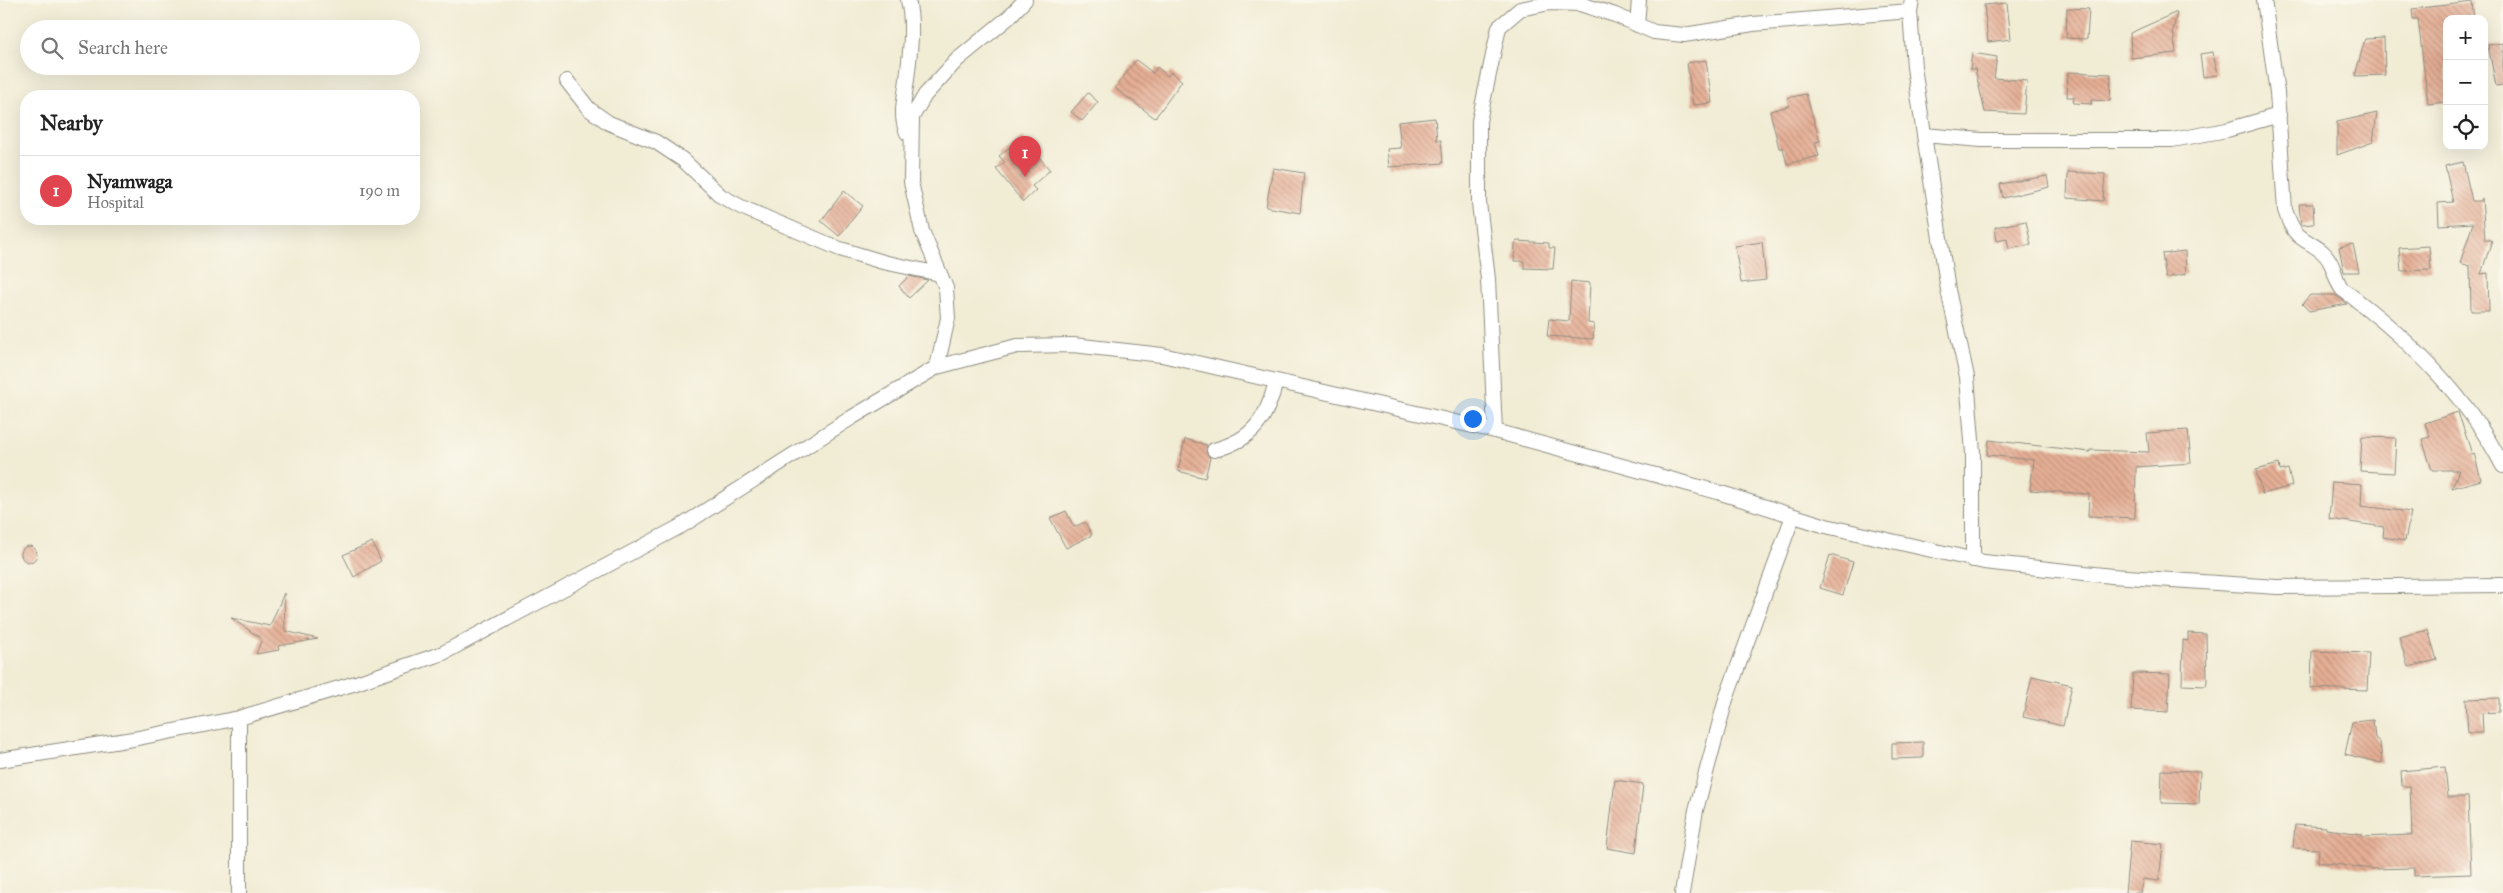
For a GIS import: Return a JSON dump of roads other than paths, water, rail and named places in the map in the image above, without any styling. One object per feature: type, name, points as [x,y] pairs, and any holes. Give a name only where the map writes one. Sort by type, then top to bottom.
[{"type":"street","points":[[908,0],[912,19],[907,80],[902,106],[902,122],[911,143]]},
{"type":"street","points":[[938,367],[948,318],[946,288],[922,231],[911,182],[912,117],[925,95],[957,60],[1008,18],[1025,0]]},
{"type":"street","points":[[1637,25],[1639,0]]},
{"type":"street","points":[[2264,0],[2279,115],[2285,210],[2291,225],[2298,235],[2321,250],[2329,260],[2335,279],[2342,289],[2405,340],[2460,400],[2486,434],[2503,466]]},
{"type":"street","points":[[1495,431],[1488,279],[1478,203],[1479,121],[1499,27],[1520,9],[1550,3],[1580,4],[1615,14],[1654,32],[1684,35],[1753,24],[1911,6],[1914,66],[1924,135],[1948,290],[1967,377],[1972,453],[1973,560]]},
{"type":"street","points":[[567,81],[589,109],[609,123],[656,142],[683,160],[721,196],[742,207],[840,249],[883,262],[940,274]]},
{"type":"street","points":[[1924,135],[1980,140],[2172,140],[2227,130],[2279,115]]},
{"type":"street","points":[[0,760],[133,739],[239,718],[356,683],[443,653],[684,524],[850,418],[938,367],[1017,346],[1073,345],[1162,355],[1495,431],[1641,470],[1826,526],[1973,560],[2112,576],[2277,587],[2503,585]]},
{"type":"street","points":[[1214,450],[1237,443],[1248,435],[1266,408],[1276,381]]},
{"type":"street","points":[[1682,893],[1696,810],[1726,699],[1793,516]]},
{"type":"street","points":[[239,718],[239,893]]},
{"type":"place","name":"Nyamwaga","points":[[1025,177]]}]
